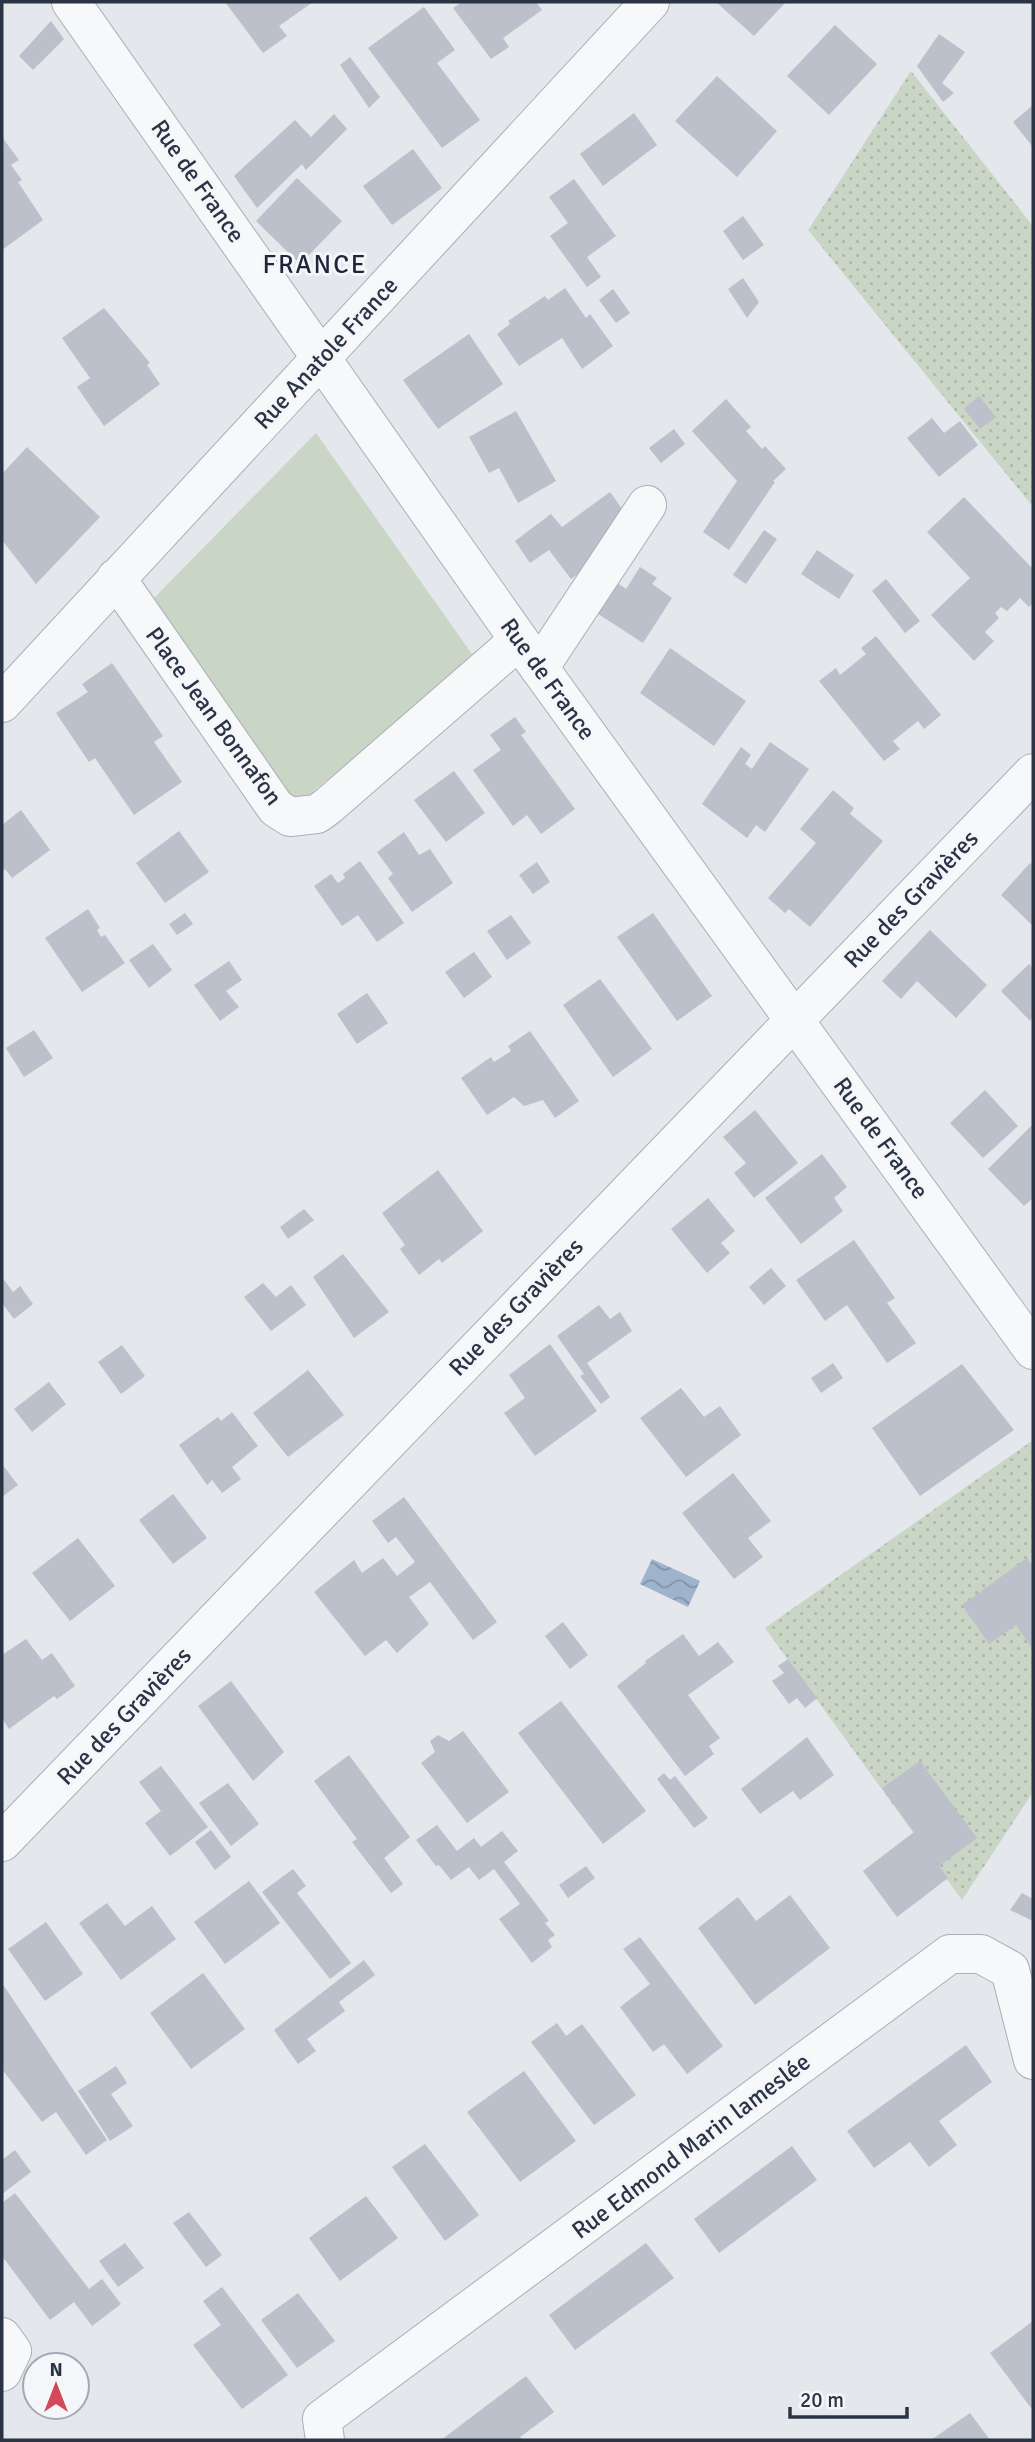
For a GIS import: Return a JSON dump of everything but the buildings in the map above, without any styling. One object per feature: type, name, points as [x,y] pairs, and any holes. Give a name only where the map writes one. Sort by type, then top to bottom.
[{"type":"street","name":"Rue de France","points":[[71,2],[529,654],[1033,1350]]},
{"type":"street","name":"Rue Anatole France","points":[[2,703],[650,2]]},
{"type":"street","name":"Place Jean Bonnafon","points":[[116,578],[276,808],[290,817],[317,814],[529,654],[647,505]]},
{"type":"street","name":"Rue des Gravières","points":[[2,1842],[794,1018],[1028,789]]},
{"type":"street","name":"Rue Edmond Marin lameslée","points":[[325,2440],[322,2419],[950,1954],[981,1954],[1010,1970],[1033,2060]]},
{"type":"street","points":[[2,2337],[12,2351],[2,2372]]},
{"type":"green space","points":[[911,71],[1033,226],[1033,507],[808,230]]},
{"type":"green space","points":[[316,433],[474,657],[297,805],[152,600]]},
{"type":"green space","points":[[1033,1440],[1033,1792],[962,1900],[765,1628]]},
{"type":"water","points":[[652,1559],[700,1581],[688,1607],[640,1584]]},
{"type":"district","name":"FRANCE","points":[[315,264]]}]
